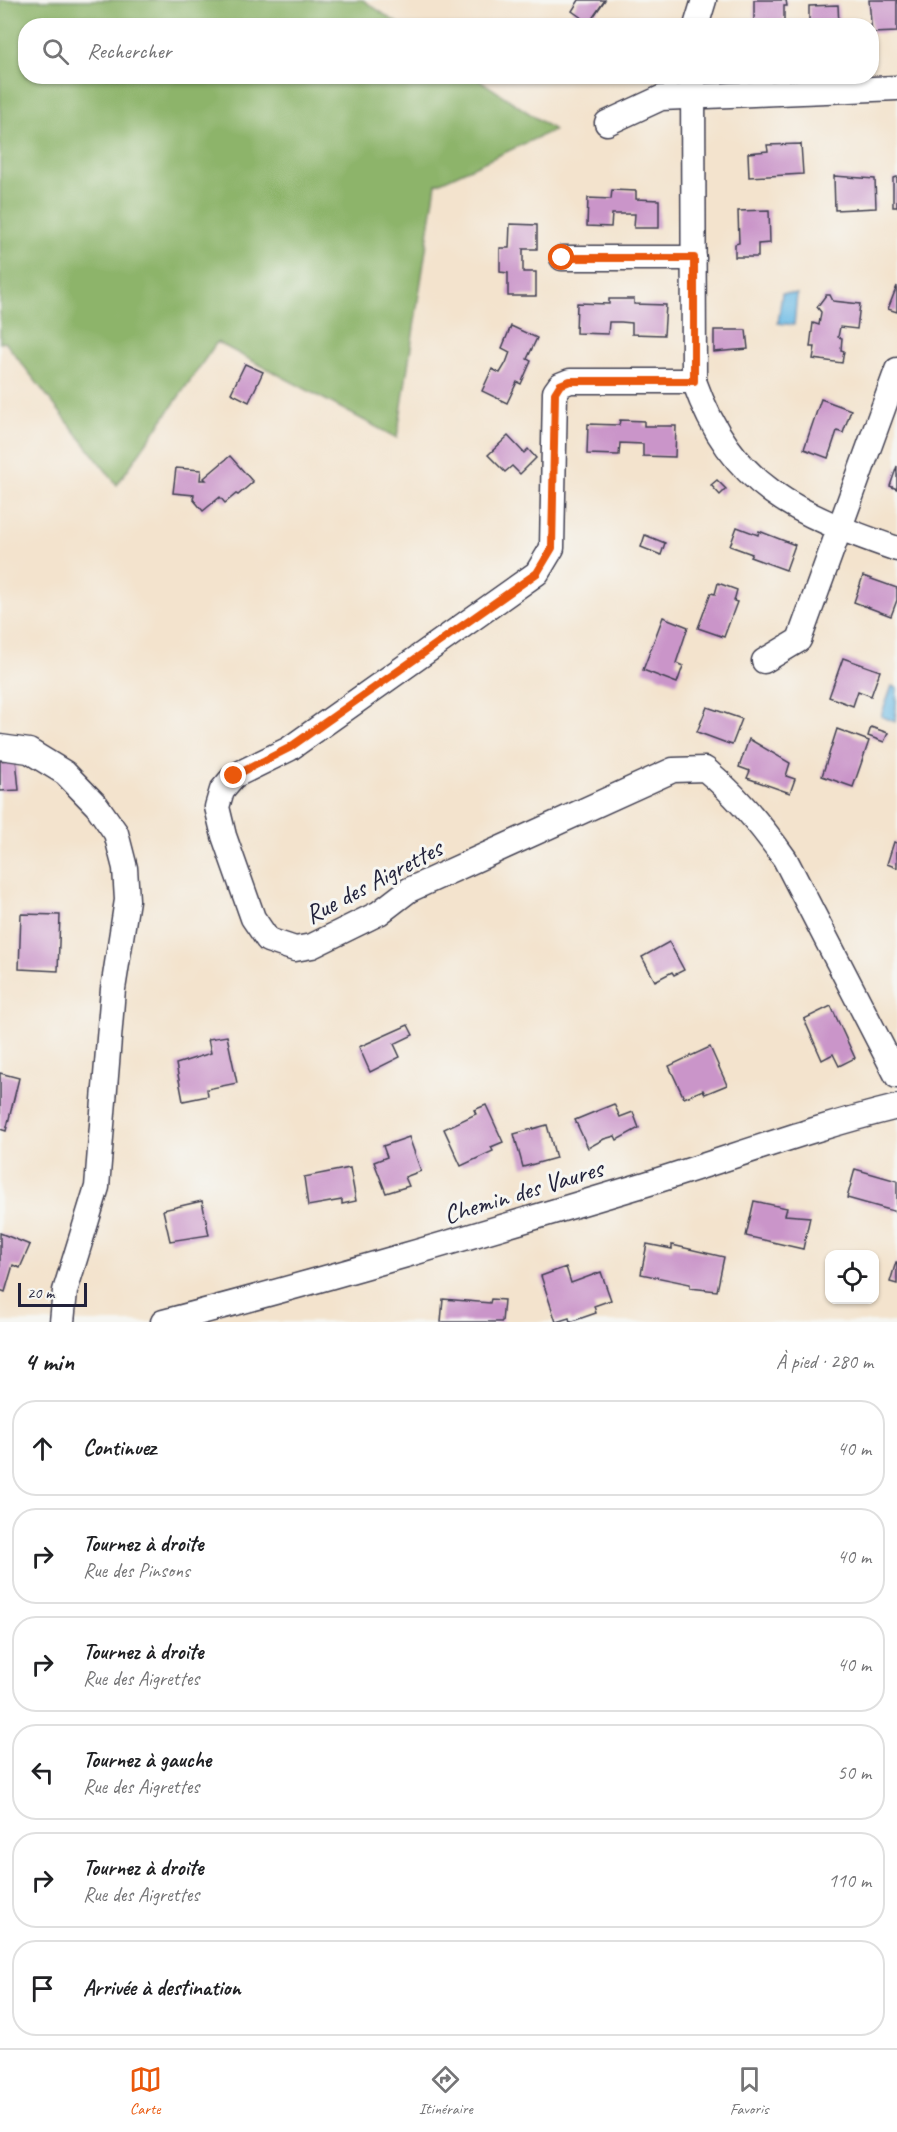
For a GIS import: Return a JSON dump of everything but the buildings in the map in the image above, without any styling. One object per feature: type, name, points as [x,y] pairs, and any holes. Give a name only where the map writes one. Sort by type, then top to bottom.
[{"type":"street","points":[[698,18],[704,0]]},
{"type":"street","points":[[693,86],[694,381],[714,430],[731,455],[776,496],[839,529],[897,549]]},
{"type":"street","points":[[607,123],[693,86],[897,88]]},
{"type":"street","points":[[562,258],[694,258]]},
{"type":"street","points":[[764,661],[799,640],[897,370]]},
{"type":"street","name":"Rue des Aigrettes","points":[[694,381],[570,381],[560,385],[555,393],[552,548],[545,564],[537,573],[289,748],[234,776],[222,790],[217,807],[224,836],[254,918],[268,940],[296,949],[312,946],[379,913],[409,890],[673,770],[689,767],[705,769],[724,784],[763,827],[785,859],[897,1076]]},
{"type":"street","points":[[0,747],[28,751],[65,773],[97,806],[116,833],[125,868],[127,900],[113,989],[97,1187],[65,1291],[62,1322]]},
{"type":"street","name":"Chemin des Vaures","points":[[163,1322],[328,1279],[650,1183],[821,1126],[897,1107]]},
{"type":"green space","points":[[0,0],[363,0],[390,18],[18,18],[18,84],[485,84],[554,130],[436,184],[397,438],[217,342],[117,485],[5,342],[0,343]]},
{"type":"water","points":[[782,293],[797,294],[794,325],[778,323]]},
{"type":"water","points":[[892,686],[897,688],[895,722],[881,716]]},
{"type":"route","points":[[234,776],[289,748],[537,573],[545,564],[552,548],[555,393],[560,385],[570,381],[694,381],[694,258],[562,258]]}]
